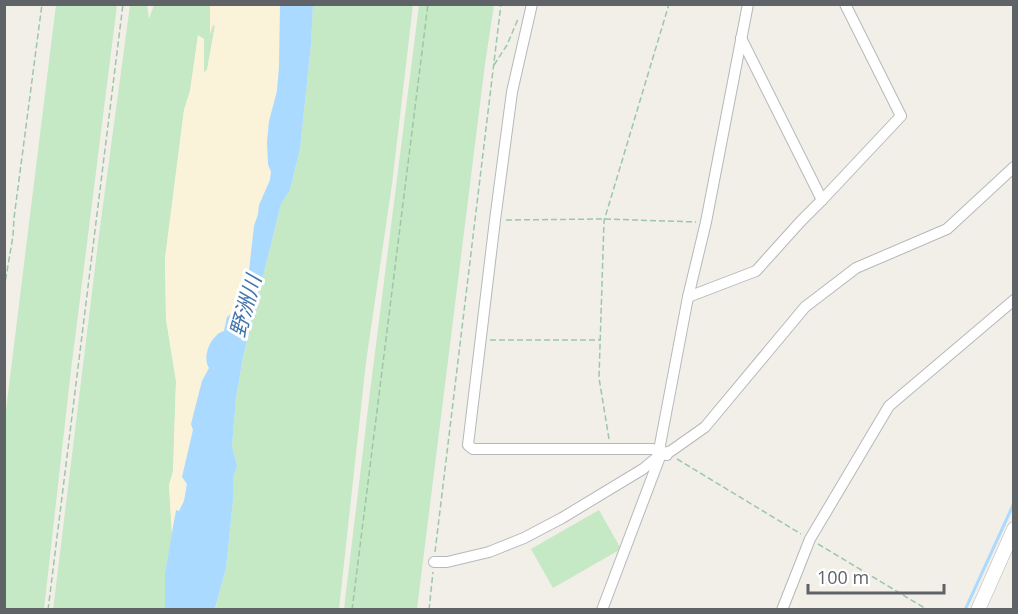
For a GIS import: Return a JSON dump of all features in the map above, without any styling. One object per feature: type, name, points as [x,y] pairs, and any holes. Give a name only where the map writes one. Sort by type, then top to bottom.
[{"type":"street","points":[[532,4],[512,92],[468,445],[473,449],[653,449],[666,455]]},
{"type":"street","points":[[666,455],[660,445],[748,4]]},
{"type":"street","points":[[688,297],[756,270],[901,116],[845,4]]},
{"type":"street","points":[[741,38],[822,200]]},
{"type":"street","points":[[434,562],[447,562],[489,552],[524,538],[562,518],[666,455],[705,427],[805,306],[856,268],[946,229],[1014,167]]},
{"type":"street","points":[[782,609],[810,539],[889,406],[1014,300]]},
{"type":"street","points":[[602,609],[666,455]]},
{"type":"street","points":[[978,609],[1014,529]]},
{"type":"path","points":[[4,289],[13,236],[42,4]]},
{"type":"path","points":[[48,609],[123,4]]},
{"type":"path","points":[[352,609],[428,4]]},
{"type":"path","points":[[429,609],[501,4]]},
{"type":"path","points":[[611,449],[599,378],[605,219],[669,4]]},
{"type":"path","points":[[494,66],[507,45],[519,15]]},
{"type":"path","points":[[495,220],[605,219],[706,222]]},
{"type":"path","points":[[480,340],[601,340]]},
{"type":"path","points":[[666,455],[928,609]]},
{"type":"green space","points":[[56,5],[117,5],[71,370],[44,609],[5,609],[5,418]]},
{"type":"green space","points":[[130,5],[147,5],[149,19],[154,5],[210,5],[210,31],[213,24],[215,25],[207,70],[204,73],[204,39],[198,36],[190,91],[184,110],[165,259],[166,319],[176,381],[173,472],[169,485],[172,535],[165,573],[165,609],[53,610],[99,235]]},
{"type":"green space","points":[[313,5],[413,5],[392,184],[366,362],[339,609],[215,610],[226,568],[233,478],[237,466],[232,446],[236,398],[243,357],[281,204],[290,190],[300,149]]},
{"type":"green space","points":[[419,5],[494,5],[417,609],[344,609],[370,392]]},
{"type":"green space","points":[[599,510],[621,549],[553,588],[531,549]]},
{"type":"sand","points":[[210,5],[280,5],[279,67],[268,164],[271,172],[270,180],[259,205],[249,271],[236,310],[227,317],[224,331],[202,381],[191,424],[193,430],[182,476],[185,494],[179,511],[176,510],[172,534],[169,485],[173,472],[176,381],[166,319],[165,259],[184,110],[190,91],[198,35],[204,39],[204,72],[207,70],[215,26],[213,25],[210,34]]},
{"type":"water","name":"野洲川","points":[[280,5],[313,5],[311,44],[300,149],[290,190],[281,204],[243,357],[236,398],[232,446],[237,466],[233,478],[226,568],[215,609],[165,609],[165,573],[176,510],[179,511],[184,501],[187,484],[182,477],[193,430],[191,424],[202,381],[209,368],[206,360],[207,351],[213,339],[224,331],[227,317],[236,310],[249,271],[259,205],[270,180],[267,142],[269,121],[277,91]]},
{"type":"waterway","points":[[965,610],[1014,503]]}]
